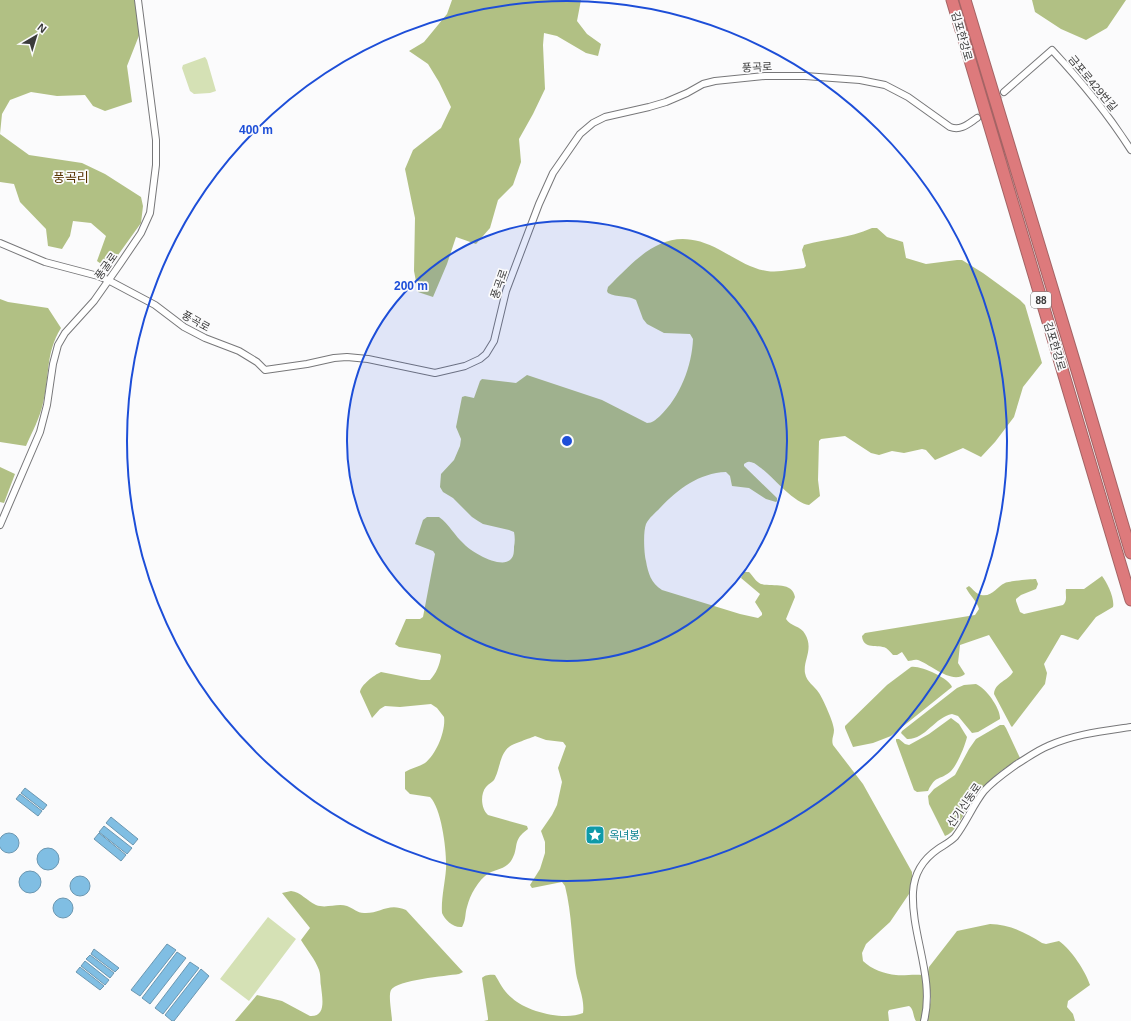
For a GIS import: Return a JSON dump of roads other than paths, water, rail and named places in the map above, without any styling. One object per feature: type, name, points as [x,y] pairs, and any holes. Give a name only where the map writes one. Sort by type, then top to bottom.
[{"type":"highway","name":"김포한강로","points":[[952,0],[1131,600]]},
{"type":"highway","name":"김포한강로","points":[[965,0],[1082,384],[1131,553]]},
{"type":"street","name":"풍굴로","points":[[0,525],[40,432],[47,405],[53,364],[58,345],[66,333],[94,301],[134,243],[146,224],[150,213],[156,165],[156,140],[144,37],[138,0]]},
{"type":"street","name":"금포로429번길","points":[[1004,92],[1052,50],[1102,108],[1131,150]]},
{"type":"street","name":"풍곡로","points":[[0,243],[45,262],[108,280],[155,305],[188,330],[247,355],[266,370],[347,357],[368,359],[428,372],[443,371],[472,363],[486,354],[491,348],[498,331],[506,291],[544,193],[557,167],[575,140],[586,128],[599,120],[672,100],[708,82],[731,78],[765,76],[805,76],[860,80],[885,85],[908,97],[955,129],[966,126],[977,118]]},
{"type":"street","name":"신기신동로","points":[[924,1021],[927,1007],[927,986],[917,935],[913,892],[916,874],[920,868],[933,852],[955,836],[975,803],[985,790],[1005,773],[1048,746],[1076,736],[1131,727]]},
{"type":"water","points":[[25,788],[47,805],[43,810],[21,793]]},
{"type":"water","points":[[20,794],[42,811],[38,816],[16,799]]},
{"type":"water","points":[[111,817],[138,839],[133,845],[106,823]]},
{"type":"water","points":[[104,826],[132,848],[127,854],[99,832]]},
{"type":"water","points":[[9,833],[16,836],[19,843],[16,850],[9,853],[2,850],[-1,843],[2,836]]},
{"type":"water","points":[[99,833],[126,855],[121,861],[94,839]]},
{"type":"water","points":[[48,848],[56,851],[59,859],[56,867],[48,870],[40,867],[37,859],[40,851]]},
{"type":"water","points":[[30,871],[38,874],[41,882],[38,890],[30,893],[22,890],[19,882],[22,874]]},
{"type":"water","points":[[80,876],[87,879],[90,886],[87,893],[80,896],[73,893],[70,886],[73,879]]},
{"type":"water","points":[[63,898],[70,901],[73,908],[70,915],[63,918],[56,915],[53,908],[56,901]]},
{"type":"water","points":[[167,944],[176,950],[140,996],[131,990]]},
{"type":"water","points":[[94,949],[119,968],[115,972],[91,954]]},
{"type":"water","points":[[177,952],[186,958],[150,1004],[142,998]]},
{"type":"water","points":[[90,955],[114,973],[110,978],[86,959]]},
{"type":"water","points":[[85,961],[109,980],[105,985],[81,966]]},
{"type":"water","points":[[190,962],[199,968],[163,1014],[155,1008]]},
{"type":"water","points":[[80,967],[104,986],[100,990],[76,972]]},
{"type":"water","points":[[201,969],[209,976],[174,1021],[172,1021],[165,1015]]},
{"type":"tunnel","points":[[977,118],[1004,92]]},
{"type":"place","name":"옥녀봉","points":[[595,835]]},
{"type":"district","name":"풍곡리","points":[[71,177]]}]
